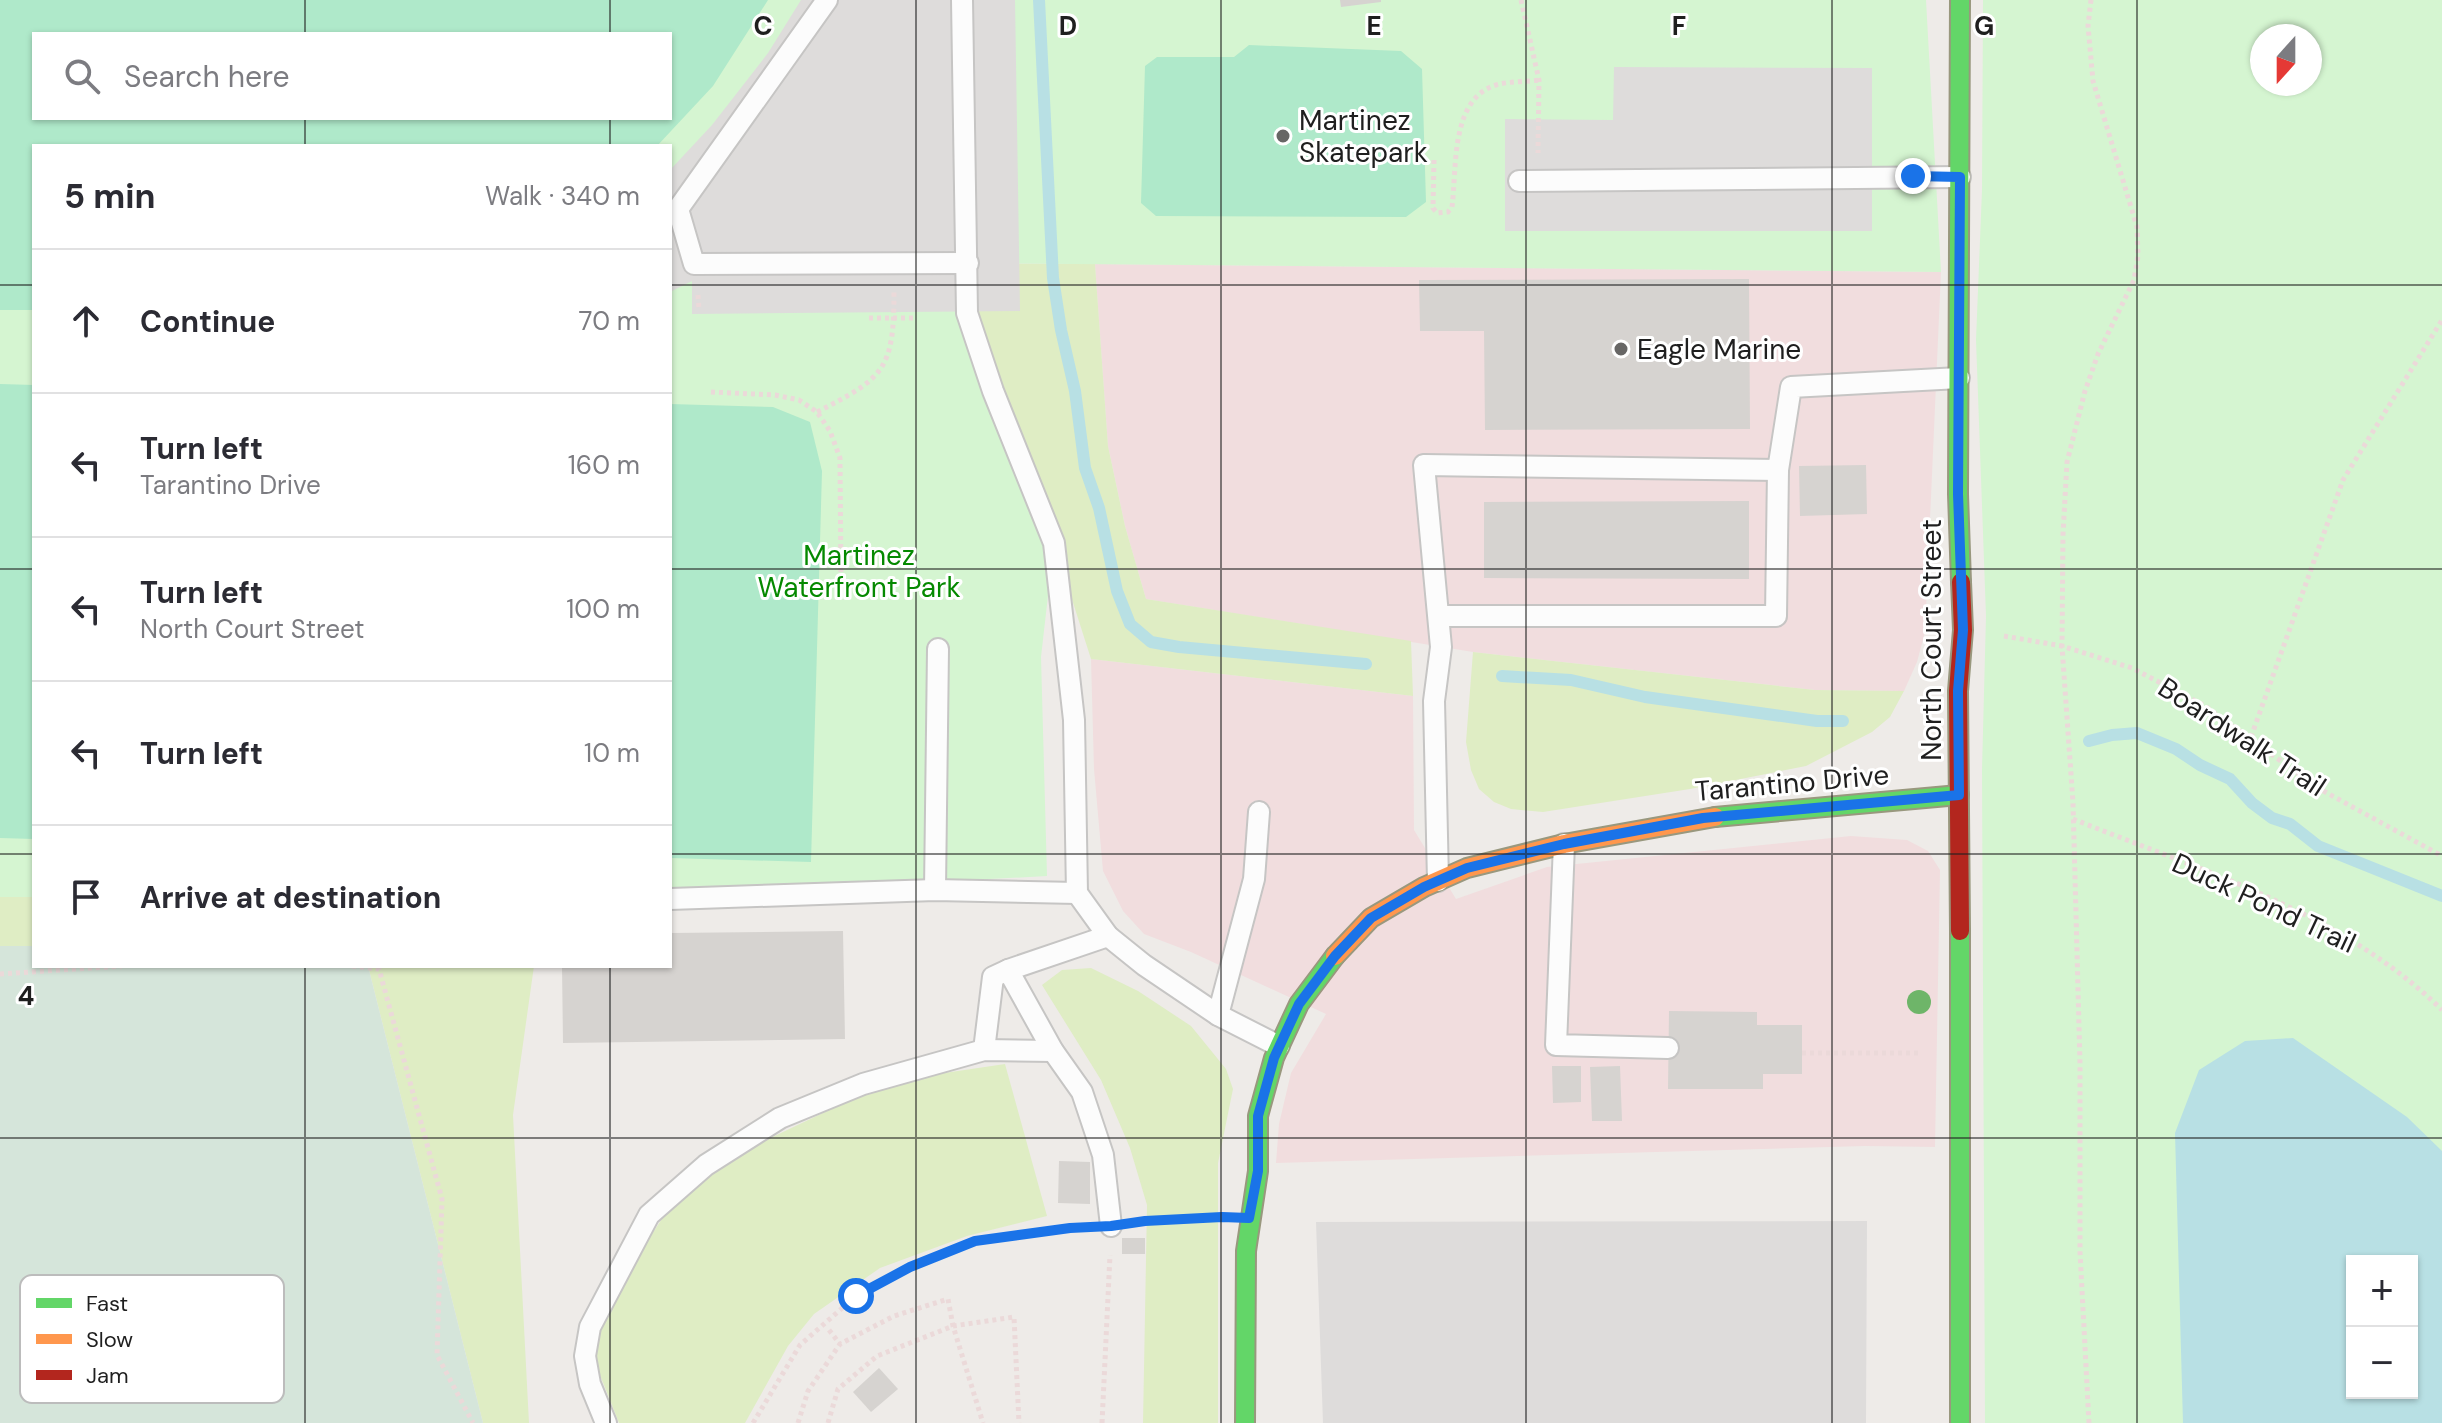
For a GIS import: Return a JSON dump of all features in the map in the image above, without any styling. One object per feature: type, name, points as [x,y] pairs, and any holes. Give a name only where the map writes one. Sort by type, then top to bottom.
[{"type":"street","name":"North Court Street","points":[[1960,0],[1958,494],[1963,630],[1958,691],[1962,1053],[1960,1423]]},
{"type":"street","name":"Tarantino Drive","points":[[1245,1423],[1246,1251],[1258,1171],[1258,1116],[1279,1046],[1299,1004],[1335,956],[1371,918],[1467,868],[1564,844],[1703,818],[1959,795]]},
{"type":"lane","points":[[827,0],[678,209],[694,264],[968,263]]},
{"type":"lane","points":[[962,0],[967,313],[993,391],[1054,543],[1074,720],[1077,893],[1108,936],[1144,965],[1218,1015],[1279,1046]]},
{"type":"lane","points":[[1519,181],[1960,177]]},
{"type":"lane","points":[[1439,616],[1776,616],[1778,470],[1791,387],[1959,378]]},
{"type":"lane","points":[[1438,881],[1434,701],[1441,647],[1424,465],[1778,470]]},
{"type":"lane","points":[[935,890],[938,649]]},
{"type":"lane","points":[[1218,1015],[1254,879],[1259,812]]},
{"type":"lane","points":[[1564,844],[1556,1045],[1668,1048]]},
{"type":"lane","points":[[672,899],[935,890],[1077,893]]},
{"type":"lane","points":[[984,1050],[993,977],[1108,936]]},
{"type":"lane","points":[[1008,970],[1053,1051],[1082,1092],[1103,1155],[1111,1226]]},
{"type":"lane","points":[[606,1423],[590,1384],[585,1356],[590,1327],[649,1215],[706,1165],[780,1118],[863,1084],[984,1050],[1053,1051]]},
{"type":"path","points":[[1521,0],[1539,80],[1538,120]]},
{"type":"path","points":[[2089,1423],[2080,1252],[2080,1063],[2073,819],[2062,646],[2063,534],[2067,462],[2085,391],[2098,354],[2134,280],[2138,256],[2137,227],[2093,81],[2088,26],[2091,0]]},
{"type":"path","points":[[1434,160],[1433,208],[1437,213],[1448,212],[1452,207],[1462,120],[1475,96],[1496,85],[1539,80]]},
{"type":"path","points":[[869,318],[914,318]]},
{"type":"path","points":[[817,412],[875,378],[886,362],[894,318]]},
{"type":"path","points":[[2251,737],[2343,480],[2442,320]]},
{"type":"path","points":[[711,392],[775,395],[799,400],[817,412],[830,431],[840,458],[841,583]]},
{"type":"path","name":"Boardwalk Trail","points":[[2000,635],[2062,646],[2132,668],[2205,706],[2318,788],[2442,856]]},
{"type":"path","name":"Duck Pond Trail","points":[[2073,819],[2252,891],[2333,929],[2395,971],[2442,1010]]},
{"type":"path","points":[[0,974],[92,968]]},
{"type":"path","points":[[370,968],[379,969],[442,1199],[437,1355],[473,1423]]},
{"type":"path","points":[[1802,1053],[1962,1053]]},
{"type":"path","points":[[753,1423],[800,1345],[856,1296],[910,1267],[975,1241],[1070,1228],[1249,1218]]},
{"type":"path","points":[[1102,1423],[1111,1226]]},
{"type":"path","points":[[798,1423],[808,1391],[840,1344],[894,1316],[948,1299],[953,1326],[983,1423]]},
{"type":"path","points":[[828,1423],[838,1389],[877,1356],[953,1326],[1014,1317],[1019,1423]]},
{"type":"path","points":[[829,1330],[840,1344]]},
{"type":"shaded area","points":[[801,0],[1015,0],[1020,311],[692,314],[692,281],[672,291],[672,168],[712,125],[768,53]]},
{"type":"shaded area","points":[[1614,67],[1872,68],[1872,231],[1505,231],[1505,119],[1613,120]]},
{"type":"shaded area","points":[[1095,264],[1941,272],[1925,632],[1917,662],[1904,691],[1815,690],[1473,652],[1146,599],[1125,526],[1108,446]]},
{"type":"shaded area","points":[[1091,659],[1413,696],[1414,830],[1456,899],[1547,867],[1851,836],[1907,840],[1928,851],[1940,870],[1935,1147],[1865,1146],[1276,1163],[1279,1124],[1291,1073],[1326,1014],[1191,952],[1144,934],[1123,911],[1103,871],[1094,769]]},
{"type":"shaded area","points":[[1867,1221],[1866,1423],[1323,1423],[1316,1222]]},
{"type":"green space","name":"Martinez Waterfront Park","points":[[0,0],[1926,0],[1941,272],[968,263],[968,313],[1054,543],[1041,657],[1047,876],[672,896],[672,144],[32,144],[32,897],[0,897]]},
{"type":"green space","points":[[0,0],[768,0],[713,86],[659,144],[32,144],[32,310],[0,310]]},
{"type":"green space","points":[[1983,0],[2442,0],[2442,1423],[1985,1423],[1982,770],[1986,616],[1976,340],[1982,190]]},
{"type":"green space","name":"Martinez Skatepark","points":[[1249,45],[1401,51],[1422,69],[1426,202],[1406,217],[1156,216],[1141,203],[1145,66],[1157,57],[1234,57]]},
{"type":"green space","points":[[968,263],[1095,264],[1108,446],[1125,526],[1146,599],[1411,641],[1413,696],[1091,659],[1054,543],[968,313]]},
{"type":"green space","points":[[0,384],[32,385],[32,839],[0,838]]},
{"type":"green space","points":[[672,404],[773,407],[810,422],[822,471],[811,862],[672,858]]},
{"type":"green space","points":[[1473,652],[1815,690],[1904,691],[1890,717],[1872,732],[1806,766],[1690,789],[1543,812],[1511,809],[1494,802],[1479,789],[1471,770],[1466,742]]},
{"type":"green space","points":[[0,897],[32,897],[32,946],[0,946]]},
{"type":"green space","points":[[0,946],[32,946],[32,968],[369,968],[483,1423],[0,1423]]},
{"type":"green space","points":[[369,968],[534,968],[513,1115],[529,1423],[483,1423]]},
{"type":"green space","points":[[1091,968],[1138,991],[1191,1026],[1226,1069],[1233,1089],[1218,1163],[1218,1423],[1143,1423],[1147,1205],[1130,1148],[1101,1080],[1042,985],[1062,970]]},
{"type":"green space","points":[[1005,1064],[1047,1216],[967,1236],[880,1268],[814,1314],[788,1346],[745,1423],[619,1423],[594,1360],[597,1328],[625,1275],[671,1205],[743,1151],[867,1092],[931,1075]]},
{"type":"water","points":[[2293,1038],[2407,1117],[2442,1151],[2442,1423],[2183,1423],[2175,1133],[2199,1070],[2245,1041]]},
{"type":"building","points":[[1340,0],[1381,0],[1381,2],[1341,7]]},
{"type":"building","points":[[1749,279],[1750,429],[1485,430],[1484,331],[1420,331],[1419,280]]},
{"type":"building","points":[[1866,465],[1867,514],[1800,516],[1799,466]]},
{"type":"building","points":[[1749,501],[1749,579],[1484,578],[1484,502]]},
{"type":"building","points":[[843,931],[845,1039],[563,1043],[562,968],[672,968],[672,933]]},
{"type":"building","points":[[1669,1011],[1757,1012],[1757,1025],[1802,1025],[1802,1074],[1763,1074],[1763,1089],[1668,1089]]},
{"type":"building","points":[[1552,1066],[1581,1066],[1581,1102],[1553,1103]]},
{"type":"building","points":[[1620,1066],[1622,1121],[1592,1121],[1590,1067]]},
{"type":"building","points":[[1059,1161],[1090,1162],[1090,1204],[1058,1203]]},
{"type":"building","points":[[1122,1238],[1145,1238],[1145,1254],[1122,1254]]},
{"type":"building","points":[[879,1368],[898,1389],[871,1412],[853,1392]]},
{"type":"waterway","points":[[1039,0],[1053,278],[1075,391],[1085,468],[1099,508],[1117,591],[1130,624],[1151,642],[1179,647],[1366,664]]},
{"type":"waterway","points":[[1502,676],[1571,680],[1645,697],[1817,721],[1843,721]]},
{"type":"waterway","points":[[2089,741],[2137,733],[2176,749],[2230,779],[2252,803],[2272,818],[2290,824],[2318,846],[2442,896]]},
{"type":"traffic: fast","points":[[1960,0],[1958,494],[1961,582]]},
{"type":"traffic: fast","points":[[1715,817],[1959,795]]},
{"type":"traffic: fast","points":[[1960,931],[1960,1423]]},
{"type":"traffic: fast","points":[[1245,1423],[1246,1251],[1258,1171],[1258,1116],[1274,1058],[1299,1004],[1335,956]]},
{"type":"traffic: slow","points":[[1335,956],[1371,918],[1424,887],[1467,868],[1564,844],[1715,817]]},
{"type":"traffic: jam","points":[[1960,931],[1958,691],[1963,630],[1961,582]]},
{"type":"place","name":"Martinez Skatepark","points":[[1283,136]]},
{"type":"place","name":"Eagle Marine","points":[[1621,349]]},
{"type":"route","points":[[856,1296],[910,1267],[975,1241],[1145,1221],[1249,1218],[1258,1171],[1258,1116],[1274,1058],[1299,1004],[1335,956],[1371,918],[1424,887],[1467,868],[1564,844],[1703,818],[1959,795],[1958,691],[1963,630],[1958,494],[1960,177],[1913,176]]}]
